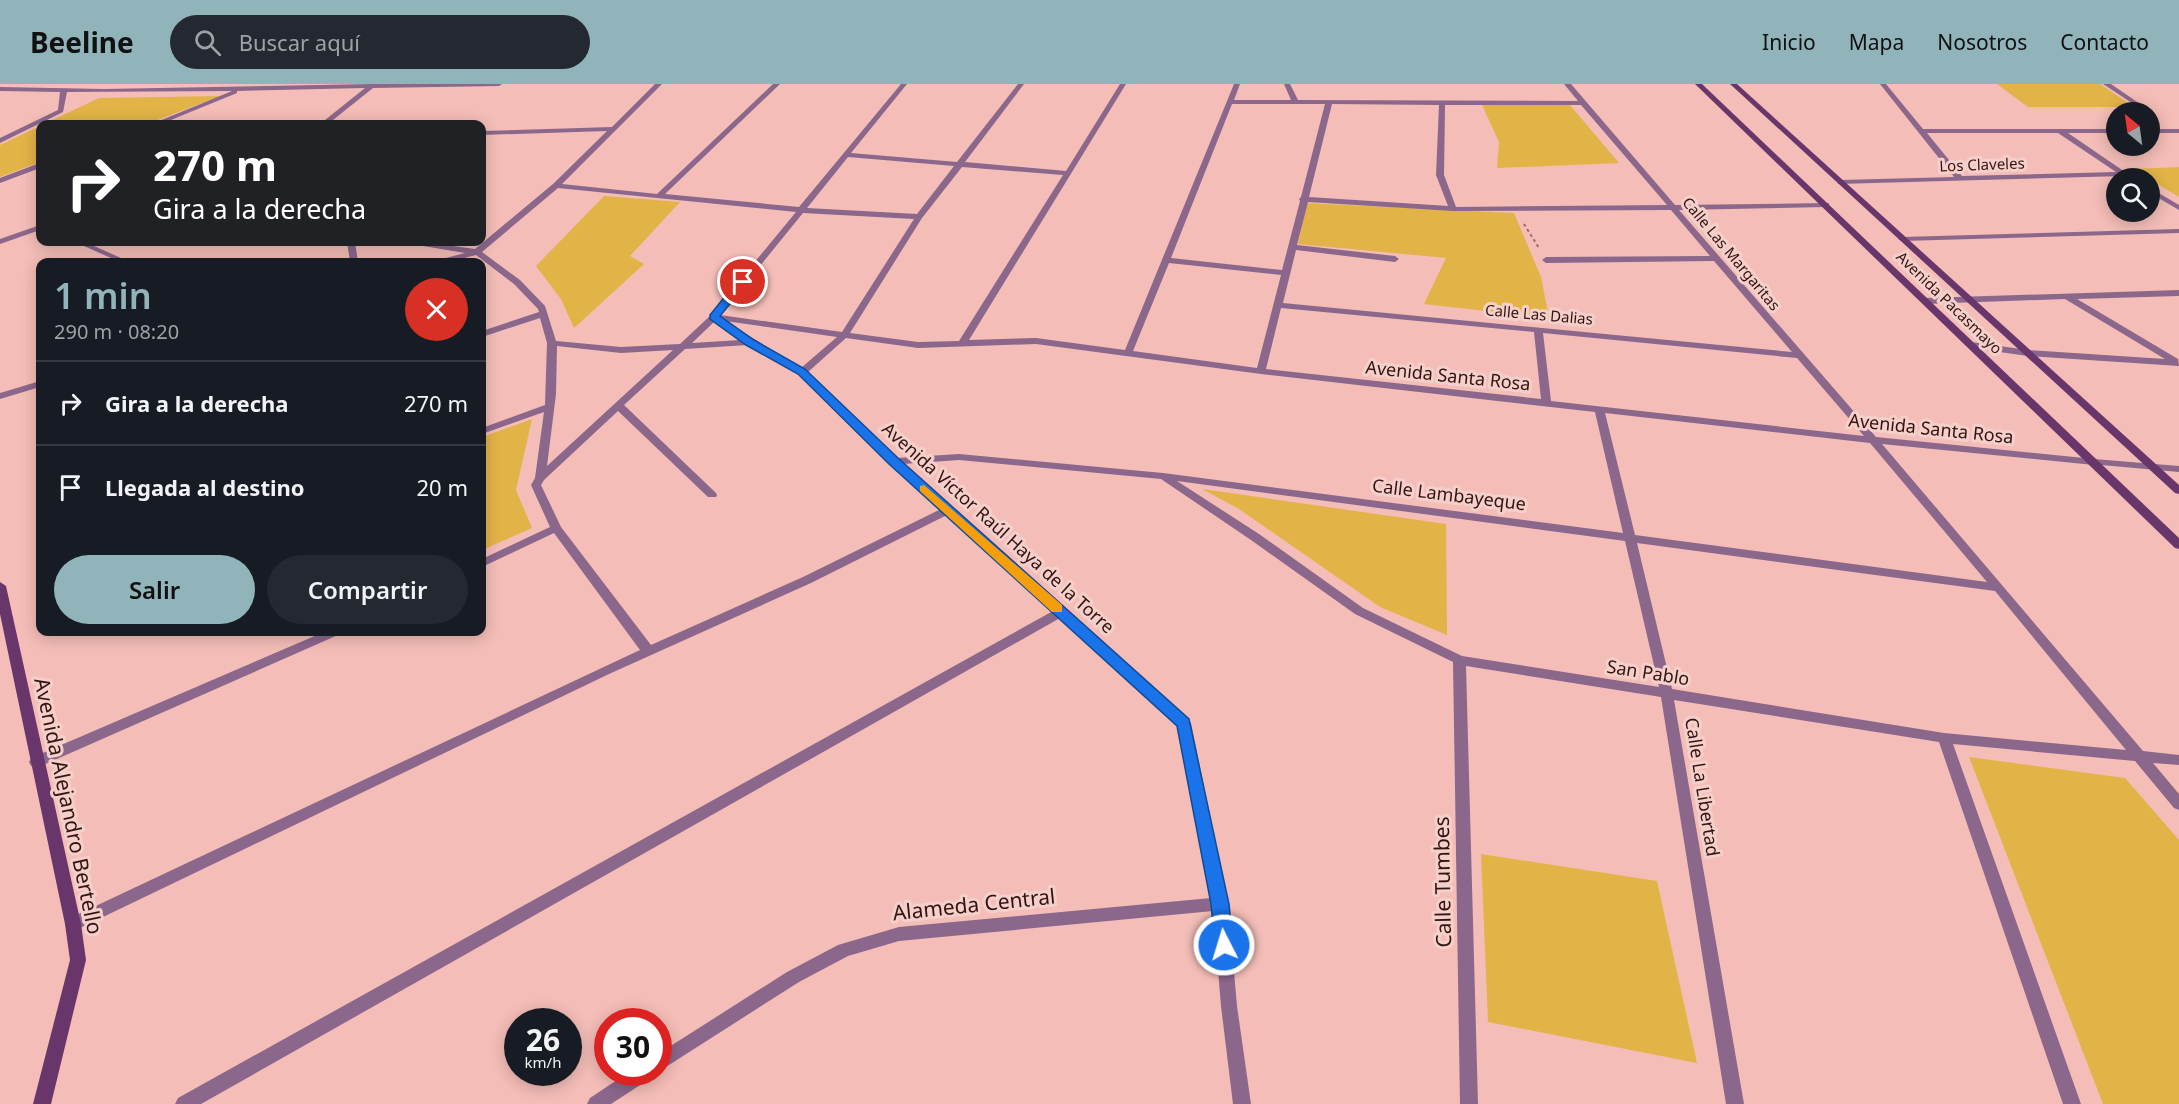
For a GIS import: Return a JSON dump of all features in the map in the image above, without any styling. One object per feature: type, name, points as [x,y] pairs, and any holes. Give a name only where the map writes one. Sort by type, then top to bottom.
[{"type":"main road","name":"Avenida Pacasmayo","points":[[1698,84],[2179,544]]},
{"type":"main road","name":"Avenida Pacasmayo","points":[[1733,84],[2179,491]]},
{"type":"main road","name":"Avenida Alejandro Bertello","points":[[0,586],[36,762],[73,924],[78,960],[42,1104]]},
{"type":"street","points":[[0,95],[25,84]]},
{"type":"street","points":[[0,89],[238,90],[372,85],[499,84]]},
{"type":"street","points":[[486,244],[556,186],[659,84]]},
{"type":"street","points":[[658,197],[777,84]]},
{"type":"street","points":[[649,652],[556,528],[540,498],[536,485],[540,478],[714,317],[904,84]]},
{"type":"street","points":[[802,372],[845,334],[919,218],[957,165],[1021,84]]},
{"type":"street","points":[[963,342],[1123,84]]},
{"type":"street","points":[[1128,353],[1237,84]]},
{"type":"street","points":[[1287,84],[1295,102]]},
{"type":"street","name":"Calle Las Margaritas","points":[[1567,84],[1798,355],[1874,440],[2179,804]]},
{"type":"street","points":[[1882,84],[1960,179]]},
{"type":"street","points":[[2106,84],[2134,102]]},
{"type":"street","points":[[329,120],[372,85]]},
{"type":"street","points":[[167,120],[238,90]]},
{"type":"street","points":[[43,120],[61,111],[64,91]]},
{"type":"street","points":[[1230,102],[1583,103]]},
{"type":"street","points":[[1261,371],[1329,103]]},
{"type":"street","points":[[1442,103],[1440,176],[1453,209]]},
{"type":"street","points":[[0,141],[36,123]]},
{"type":"street","points":[[486,134],[614,129]]},
{"type":"street","points":[[1921,131],[2106,131]]},
{"type":"street","points":[[2061,131],[2115,168]]},
{"type":"street","points":[[2160,131],[2179,131]]},
{"type":"street","points":[[846,155],[1068,173]]},
{"type":"street","points":[[0,181],[36,168]]},
{"type":"street","name":"Los Claveles","points":[[1841,182],[2106,176]]},
{"type":"street","points":[[556,186],[801,210],[919,218]]},
{"type":"street","points":[[2160,196],[2179,208]]},
{"type":"street","points":[[1303,199],[1453,209],[1826,206]]},
{"type":"street","points":[[0,242],[36,228]]},
{"type":"street","points":[[1902,239],[2179,231]]},
{"type":"street","points":[[88,246],[117,258]]},
{"type":"street","points":[[437,246],[477,252],[485,258]]},
{"type":"street","points":[[455,258],[477,252],[484,246]]},
{"type":"street","points":[[1291,247],[1395,259]]},
{"type":"street","points":[[1546,260],[1716,258]]},
{"type":"street","points":[[486,259],[517,282],[542,308],[552,343],[549,407],[540,478]]},
{"type":"street","points":[[1167,260],[1285,273]]},
{"type":"street","points":[[1925,301],[2179,293]]},
{"type":"street","points":[[2068,298],[2179,363]]},
{"type":"street","name":"Calle Las Dalias","points":[[1277,305],[1798,355]]},
{"type":"street","points":[[486,333],[543,314]]},
{"type":"street","name":"Avenida Santa Rosa","points":[[714,317],[918,345],[1036,341],[1261,371],[1874,440],[2179,469]]},
{"type":"street","name":"Avenida Víctor Raúl Haya de la Torre","points":[[714,317],[750,342],[802,372],[894,461],[1184,723],[1220,904],[1229,1006],[1242,1104]]},
{"type":"street","points":[[1538,330],[1546,403]]},
{"type":"street","points":[[552,343],[621,350],[750,342]]},
{"type":"street","points":[[1971,345],[2028,353],[2179,363]]},
{"type":"street","points":[[0,396],[36,385]]},
{"type":"street","points":[[618,405],[712,495]]},
{"type":"street","points":[[486,430],[549,407]]},
{"type":"street","name":"Calle La Libertad","points":[[1599,409],[1667,694],[1734,1104]]},
{"type":"street","name":"Calle Lambayeque","points":[[894,461],[959,457],[1163,476],[1998,586]]},
{"type":"street","name":"San Pablo","points":[[1163,476],[1255,537],[1359,611],[1459,660],[1944,738],[2179,760]]},
{"type":"street","points":[[73,924],[649,652],[807,580],[948,510]]},
{"type":"street","points":[[486,561],[556,528]]},
{"type":"street","points":[[184,1104],[1061,612]]},
{"type":"street","points":[[36,762],[313,636]]},
{"type":"street","name":"Calle Tumbes","points":[[1459,660],[1469,1104]]},
{"type":"street","points":[[1944,738],[2072,1104]]},
{"type":"street","name":"Alameda Central","points":[[672,1055],[803,972],[844,950],[899,934],[1220,904]]},
{"type":"street","points":[[596,1104],[624,1086]]},
{"type":"shaded area","points":[[1997,84],[2100,84],[2127,102],[2106,102],[2106,107],[2028,107]]},
{"type":"shaded area","points":[[220,96],[157,120],[52,120],[99,98]]},
{"type":"shaded area","points":[[1482,105],[1570,105],[1619,163],[1497,168],[1499,142]]},
{"type":"shaded area","points":[[36,128],[36,164],[0,177],[0,145]]},
{"type":"shaded area","points":[[2179,167],[2179,197],[2160,185],[2160,168],[2156,168]]},
{"type":"shaded area","points":[[604,196],[680,202],[630,256],[644,264],[574,328],[561,299],[536,266]]},
{"type":"shaded area","points":[[1307,203],[1514,213],[1541,277],[1549,318],[1424,304],[1446,258],[1298,244]]},
{"type":"shaded area","points":[[532,419],[516,490],[532,528],[486,548],[486,436]]},
{"type":"shaded area","points":[[1202,489],[1446,524],[1447,635],[1380,607],[1239,509]]},
{"type":"shaded area","points":[[1969,757],[2125,778],[2179,840],[2179,1104],[2103,1104]]},
{"type":"shaded area","points":[[1481,854],[1657,881],[1697,1063],[1488,1022]]},
{"type":"slow traffic","points":[[924,489],[1057,609]]},
{"type":"route","points":[[743,282],[714,317],[750,342],[802,372],[894,461],[1184,723],[1220,904],[1224,945]]}]
